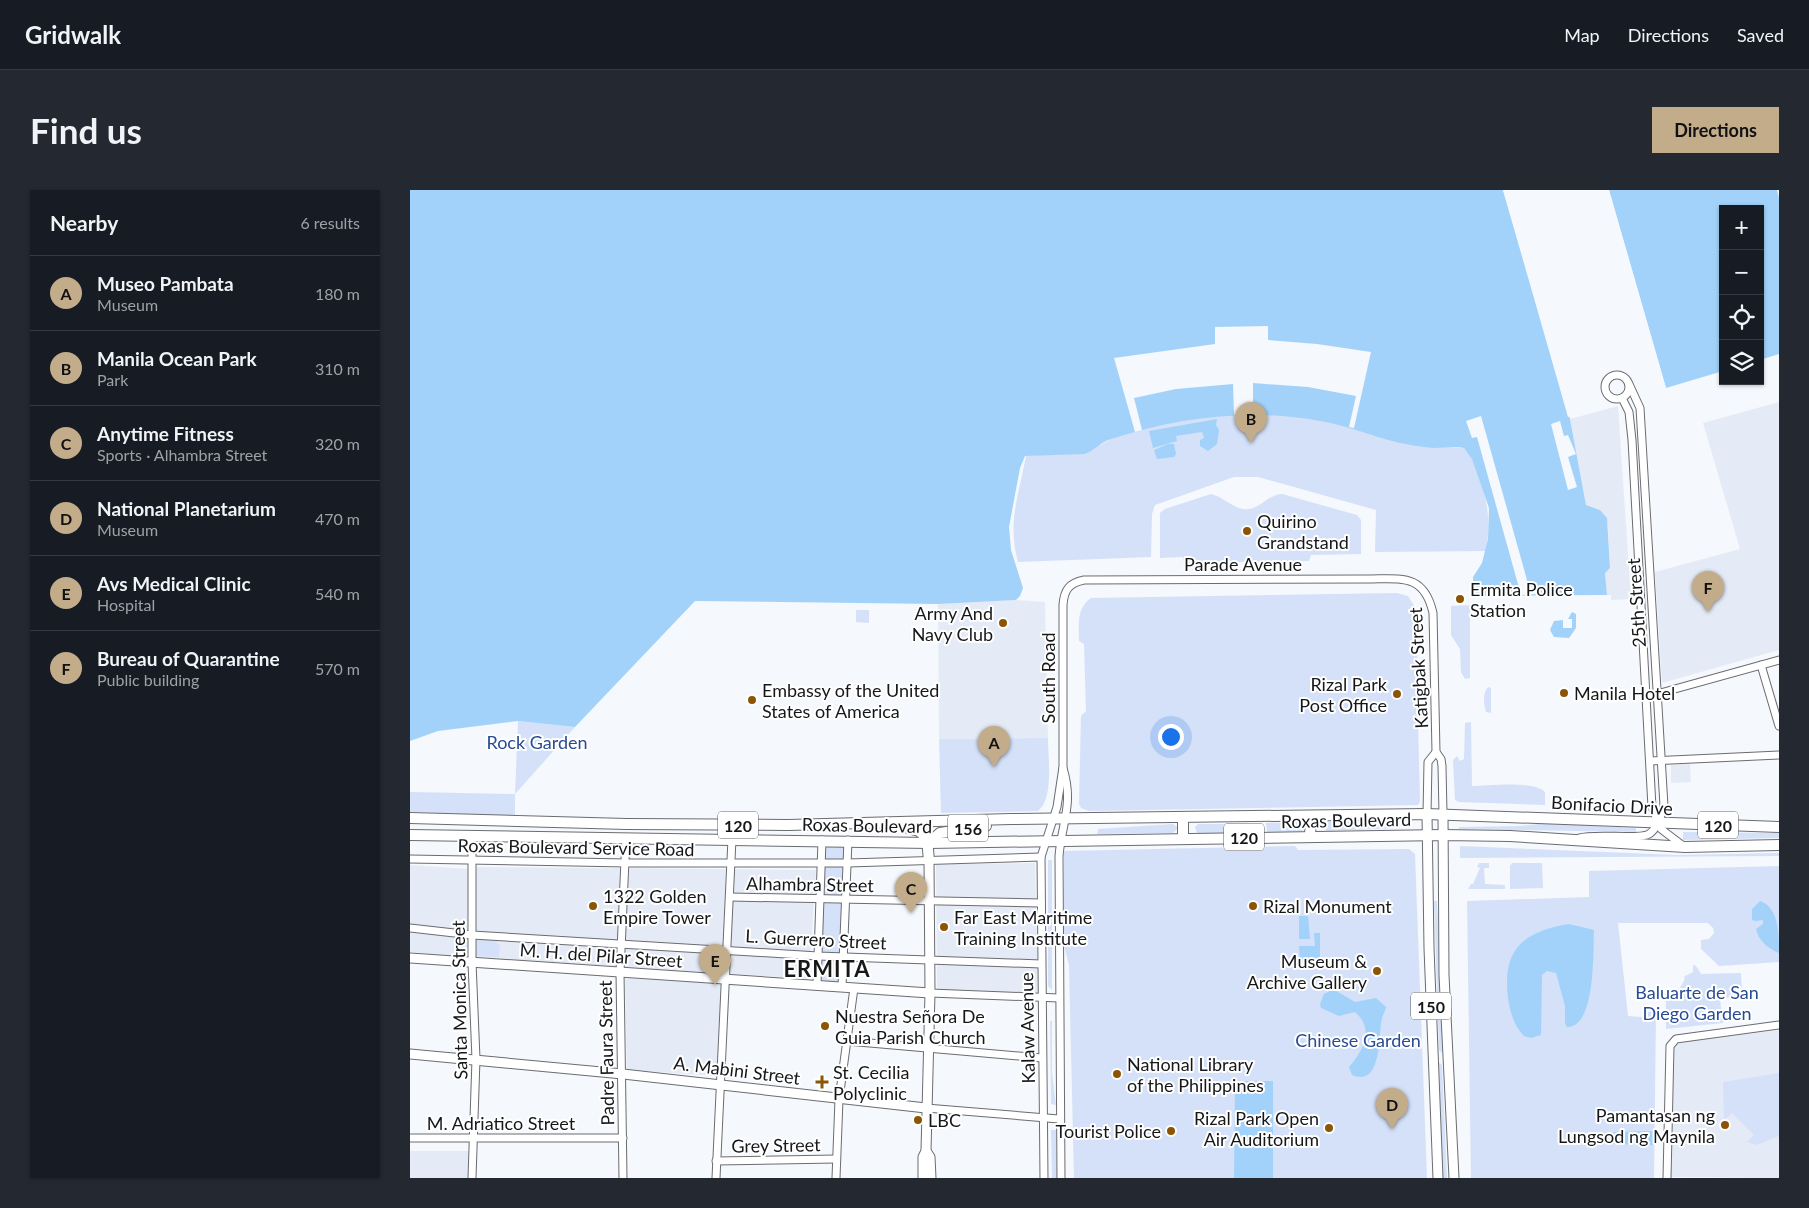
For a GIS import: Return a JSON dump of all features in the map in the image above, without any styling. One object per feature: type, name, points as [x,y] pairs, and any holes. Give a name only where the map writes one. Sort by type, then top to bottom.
[{"type":"highway","name":"Roxas Boulevard","points":[[410,818],[627,824],[895,824],[1011,819],[1065,820],[1443,814]]},
{"type":"highway","name":"Bonifacio Drive","points":[[1443,814],[1779,827]]},
{"type":"highway","points":[[1310,836],[1311,816]]},
{"type":"highway","points":[[1183,818],[1183,838]]},
{"type":"highway","name":"156","points":[[929,843],[940,833],[981,827],[1011,819]]},
{"type":"highway","name":"156","points":[[895,824],[918,831],[929,843],[929,861]]},
{"type":"highway","name":"Roxas Boulevard","points":[[410,835],[848,840],[929,843],[1444,835]]},
{"type":"highway","name":"Bonifacio Drive","points":[[1444,835],[1685,847],[1779,845]]},
{"type":"main road","name":"150","points":[[1427,814],[1428,898],[1438,1178]]},
{"type":"main road","name":"150","points":[[1443,814],[1444,975],[1454,1177]]},
{"type":"main road","name":"156","points":[[923,1178],[923,1157],[926,1151],[929,1049],[929,861]]},
{"type":"main road","points":[[1428,898],[1444,898]]},
{"type":"main road","name":"M. H. del Pilar Street","points":[[410,958],[930,993]]},
{"type":"main road","name":"A. Mabini Street","points":[[410,1054],[719,1084],[926,1108]]},
{"type":"main road","points":[[1433,1058],[1448,1057]]},
{"type":"main road","name":"156","points":[[926,1151],[930,1157],[931,1178]]},
{"type":"street","points":[[1619,375],[1626,378],[1629,384],[1627,394],[1622,398],[1613,399],[1605,391],[1606,382],[1611,376],[1619,375]]},
{"type":"street","name":"25th Street","points":[[1629,384],[1640,408],[1651,609],[1663,760],[1664,806],[1658,822]]},
{"type":"street","name":"25th Street","points":[[1622,398],[1629,412],[1632,440],[1652,807],[1664,834],[1685,847]]},
{"type":"street","name":"Parade Avenue","points":[[1066,589],[1076,582],[1092,580],[1367,579],[1404,580],[1421,585]]},
{"type":"street","name":"Katigbak Street","points":[[1421,585],[1427,594],[1433,613],[1436,752],[1441,759],[1442,766],[1443,814]]},
{"type":"street","name":"South Road","points":[[1052,820],[1057,807],[1063,767],[1063,605],[1066,589]]},
{"type":"street","points":[[1640,610],[1651,609]]},
{"type":"street","points":[[1646,697],[1779,660]]},
{"type":"street","points":[[1761,665],[1779,726]]},
{"type":"street","name":"Katigbak Street","points":[[1427,814],[1428,762],[1436,752]]},
{"type":"street","points":[[1650,761],[1779,754]]},
{"type":"street","name":"South Road","points":[[1063,767],[1067,782],[1069,806],[1065,820]]},
{"type":"street","name":"Kalaw Avenue","points":[[1044,1178],[1041,857],[1052,820]]},
{"type":"street","name":"Kalaw Avenue","points":[[1061,1178],[1060,840],[1065,820]]},
{"type":"street","points":[[1574,840],[1590,834],[1646,835],[1654,829],[1658,822]]},
{"type":"street","name":"Santa Monica Street","points":[[472,837],[472,962],[476,1059],[472,1178]]},
{"type":"street","name":"Padre Faura Street","points":[[623,1178],[620,972],[626,838]]},
{"type":"street","points":[[716,1178],[732,839]]},
{"type":"street","points":[[817,985],[822,840]]},
{"type":"street","points":[[842,987],[848,840]]},
{"type":"street","name":"Roxas Boulevard Service Road","points":[[410,859],[472,862],[626,864],[929,861],[1041,857]]},
{"type":"street","name":"Alhambra Street","points":[[730,897],[1040,903]]},
{"type":"street","name":"L. Guerrero Street","points":[[410,928],[472,934],[818,956],[1041,964]]},
{"type":"street","points":[[836,1178],[839,1099],[854,988]]},
{"type":"street","name":"M. H. del Pilar Street","points":[[930,993],[1059,998]]},
{"type":"street","points":[[1667,1178],[1670,1046],[1676,1039],[1779,1025]]},
{"type":"street","points":[[847,1041],[1042,1058]]},
{"type":"street","name":"A. Mabini Street","points":[[926,1108],[1060,1119]]},
{"type":"street","name":"M. Adriatico Street","points":[[410,1138],[623,1138]]},
{"type":"street","name":"Grey Street","points":[[716,1161],[836,1159]]},
{"type":"street","name":"Santa Monica Street","points":[[474,1162],[477,1178]]},
{"type":"shaded area","points":[[1779,402],[1779,650],[1662,683],[1655,572],[1740,549],[1703,423]]},
{"type":"shaded area","points":[[1618,406],[1631,599],[1611,600],[1611,595],[1607,595],[1605,573],[1610,568],[1608,526],[1600,510],[1586,505],[1570,419]]},
{"type":"shaded area","points":[[1016,600],[1045,602],[1048,738],[939,739],[938,604]]},
{"type":"shaded area","points":[[1690,764],[1691,782],[1671,783],[1671,765]]},
{"type":"shaded area","points":[[1035,863],[1038,994],[937,990],[936,864]]},
{"type":"shaded area","points":[[410,865],[469,869],[470,958],[410,952]]},
{"type":"shaded area","points":[[475,867],[816,870],[809,979],[474,957]]},
{"type":"shaded area","points":[[625,978],[722,983],[717,1076],[627,1070]]},
{"type":"shaded area","name":"Pamantasan ng Lungsod ng Maynila","points":[[1779,1030],[1779,1178],[1670,1177],[1673,1048],[1675,1042]]},
{"type":"shaded area","points":[[410,1151],[472,1151],[471,1178],[410,1178]]},
{"type":"green space","points":[[1130,355],[1406,444],[1464,448],[1474,462],[1486,501],[1488,530],[1486,551],[1375,552],[1376,510],[1258,477],[1234,477],[1155,505],[1152,514],[1151,557],[1018,562],[1015,548],[1014,521],[1017,496],[1026,456],[1095,448],[1109,440]]},
{"type":"green space","points":[[1211,494],[1243,509],[1253,508],[1272,497],[1282,494],[1357,515],[1361,520],[1361,554],[1311,555],[1309,561],[1184,563],[1183,557],[1160,558],[1160,513],[1165,509]]},
{"type":"green space","points":[[1397,593],[1408,596],[1418,612],[1417,682],[1420,801],[1418,805],[1089,811],[1081,808],[1079,804],[1081,716],[1086,711],[1084,644],[1079,641],[1079,623],[1083,607],[1091,598]]},
{"type":"green space","points":[[1470,605],[1470,678],[1465,679],[1461,672],[1460,649],[1451,635],[1451,606]]},
{"type":"green space","points":[[856,610],[869,610],[869,623],[856,622]]},
{"type":"green space","points":[[1488,687],[1491,688],[1491,713],[1486,712],[1484,703],[1485,692]]},
{"type":"green space","name":"Rock Garden","points":[[518,721],[575,727],[515,794]]},
{"type":"green space","points":[[1471,722],[1472,786],[1510,784],[1539,788],[1545,792],[1545,805],[1459,802],[1455,800],[1453,760],[1457,756],[1460,761],[1464,759],[1465,723]]},
{"type":"green space","points":[[1048,738],[1048,788],[1043,805],[1038,811],[941,813],[939,739]]},
{"type":"green space","points":[[410,792],[515,794],[515,816],[410,812]]},
{"type":"green space","points":[[1400,821],[1400,828],[1327,831],[1324,829],[1325,824],[1328,822]]},
{"type":"green space","points":[[1302,822],[1305,829],[1302,831],[1267,832],[1266,823]]},
{"type":"green space","points":[[1547,823],[1636,828],[1636,832],[1459,829],[1459,827],[1520,826]]},
{"type":"green space","points":[[1173,824],[1178,828],[1173,833],[1097,834],[1098,829]]},
{"type":"green space","points":[[1198,824],[1234,824],[1234,833],[1197,833],[1195,827]]},
{"type":"green space","points":[[1683,832],[1779,833],[1779,838],[1683,840]]},
{"type":"green space","points":[[826,846],[845,846],[840,989],[819,987]]},
{"type":"green space","name":"Chinese Garden","points":[[1295,846],[1298,850],[1409,849],[1415,854],[1427,1178],[1074,1178],[1069,965],[1064,946],[1064,851]]},
{"type":"green space","points":[[1460,846],[1677,855],[1779,853],[1779,856],[1460,858]]},
{"type":"green space","points":[[1048,860],[1052,860],[1052,990],[1048,986]]},
{"type":"green space","points":[[1479,863],[1489,863],[1489,868],[1484,868],[1485,884],[1505,885],[1505,889],[1468,889],[1473,884],[1480,868],[1477,867]]},
{"type":"green space","points":[[1512,863],[1542,863],[1543,888],[1510,889],[1510,866]]},
{"type":"green space","points":[[1779,866],[1779,962],[1719,966],[1701,949],[1701,940],[1709,939],[1714,933],[1713,928],[1708,923],[1618,923],[1628,1016],[1642,1017],[1643,1012],[1656,1012],[1654,1178],[1471,1178],[1467,901],[1589,897],[1589,871]]},
{"type":"green space","points":[[1434,901],[1437,901],[1444,1051],[1442,1053],[1439,1050]]},
{"type":"green space","points":[[476,938],[498,939],[497,944],[500,945],[499,957],[476,956]]},
{"type":"green space","name":"Baluarte de San Diego Garden","points":[[1693,965],[1696,966],[1701,974],[1741,973],[1742,996],[1720,999],[1723,1023],[1666,1029],[1666,995],[1680,987],[1684,981],[1685,977],[1683,977],[1693,972]]},
{"type":"green space","points":[[1050,1021],[1052,1021],[1052,1072],[1056,1105],[1051,1104]]},
{"type":"green space","points":[[1440,1063],[1442,1065],[1447,1178],[1442,1178],[1437,1064]]},
{"type":"green space","points":[[1779,1073],[1779,1136],[1757,1145],[1747,1142],[1754,1135],[1732,1113],[1724,1120],[1723,1082]]},
{"type":"green space","points":[[1051,1130],[1056,1130],[1057,1178],[1052,1178]]},
{"type":"water","points":[[410,190],[1503,190],[1570,419],[1586,505],[1600,510],[1607,518],[1610,568],[1605,573],[1607,595],[1474,596],[1473,577],[1482,563],[1488,539],[1489,508],[1472,459],[1464,448],[1434,448],[1410,445],[1330,423],[1293,417],[1241,415],[1188,420],[1137,431],[1107,440],[1085,454],[1025,456],[1020,468],[1009,527],[1011,550],[1023,588],[1016,600],[938,604],[695,601],[575,727],[518,721],[438,731],[410,741]]},
{"type":"water","points":[[1609,190],[1777,190],[1779,198],[1779,354],[1764,359],[1764,205],[1719,205],[1719,372],[1666,388]]},
{"type":"water","points":[[1217,419],[1216,425],[1219,430],[1217,444],[1208,451],[1200,446],[1200,440],[1204,438],[1202,432],[1176,436],[1177,441],[1153,448],[1149,431]]},
{"type":"water","points":[[1168,444],[1174,444],[1176,454],[1174,457],[1157,459],[1154,450]]},
{"type":"water","points":[[1572,612],[1576,614],[1576,628],[1569,638],[1554,637],[1550,630],[1554,621],[1563,620],[1563,628],[1572,628],[1572,619],[1568,619]]},
{"type":"water","points":[[1760,901],[1771,909],[1777,922],[1779,953],[1767,947],[1759,937],[1756,929],[1763,924],[1763,920],[1752,920],[1752,909]]},
{"type":"water","points":[[1299,916],[1308,916],[1310,939],[1299,939]]},
{"type":"water","points":[[1569,924],[1594,930],[1591,986],[1583,1015],[1576,1024],[1567,1027],[1565,1023],[1565,1006],[1556,973],[1547,971],[1542,975],[1541,1035],[1531,1038],[1524,1036],[1513,1018],[1508,998],[1508,967],[1512,956],[1527,938],[1539,932]]},
{"type":"water","points":[[1314,933],[1320,933],[1320,960],[1300,961],[1299,946],[1315,946]]},
{"type":"water","points":[[1333,989],[1355,1002],[1376,998],[1386,1007],[1382,1018],[1379,1046],[1374,1067],[1369,1074],[1362,1077],[1352,1075],[1349,1067],[1359,1054],[1365,1040],[1364,1026],[1355,1012],[1339,1016],[1321,1008],[1320,1004],[1324,994]]},
{"type":"water","points":[[1235,1081],[1273,1081],[1273,1178],[1234,1178]]},
{"type":"water","points":[[1654,1131],[1654,1145],[1613,1144],[1613,1132]]},
{"type":"pier","points":[[1503,190],[1505,190],[1571,416],[1568,417]]},
{"type":"pier","points":[[1607,190],[1609,190],[1666,388],[1664,389]]},
{"type":"pier","points":[[1268,326],[1268,340],[1317,344],[1371,352],[1354,428],[1349,427],[1356,396],[1308,387],[1253,383],[1253,414],[1234,415],[1233,384],[1176,389],[1134,398],[1142,430],[1135,432],[1114,358],[1215,344],[1215,327]]},
{"type":"pier","points":[[1481,416],[1529,587],[1535,587],[1536,594],[1521,595],[1477,437],[1472,438],[1466,421]]},
{"type":"pier","points":[[1560,421],[1564,436],[1568,435],[1576,454],[1568,457],[1577,487],[1568,490],[1551,424]]},
{"type":"place","name":"Manila Ocean Park","points":[[1251,443]]},
{"type":"place","name":"Quirino Grandstand","points":[[1247,531]]},
{"type":"place","name":"Ermita Police Station","points":[[1460,599]]},
{"type":"place","name":"Bureau of Quarantine","points":[[1708,612]]},
{"type":"place","name":"Army And Navy Club","points":[[1003,623]]},
{"type":"place","name":"Manila Hotel","points":[[1564,693]]},
{"type":"place","name":"Rizal Park Post Office","points":[[1397,694]]},
{"type":"place","name":"Embassy of the United States of America","points":[[752,700]]},
{"type":"place","name":"Museo Pambata","points":[[994,767]]},
{"type":"place","name":"1322 Golden Empire Tower","points":[[593,906]]},
{"type":"place","name":"Rizal Monument","points":[[1253,906]]},
{"type":"place","name":"Anytime Fitness","points":[[911,913]]},
{"type":"place","name":"Far East Maritime Training Institute","points":[[944,927]]},
{"type":"place","name":"Museum & Archive Gallery","points":[[1377,971]]},
{"type":"place","name":"Avs Medical Clinic","points":[[715,985]]},
{"type":"place","name":"Nuestra Señora De Guia Parish Church","points":[[825,1026]]},
{"type":"place","name":"National Library of the Philippines","points":[[1117,1074]]},
{"type":"place","name":"St. Cecilia Polyclinic","points":[[822,1082]]},
{"type":"place","name":"LBC","points":[[918,1120]]},
{"type":"place","name":"Pamantasan ng Lungsod ng Maynila","points":[[1725,1125]]},
{"type":"place","name":"Rizal Park Open Air Auditorium","points":[[1329,1128]]},
{"type":"place","name":"National Planetarium","points":[[1392,1129]]},
{"type":"place","name":"Tourist Police","points":[[1171,1131]]},
{"type":"district","name":"ERMITA","points":[[827,968]]}]
